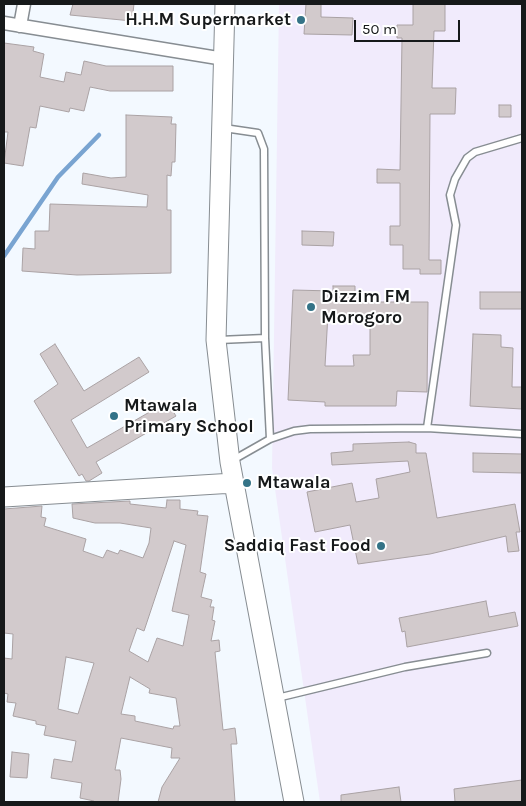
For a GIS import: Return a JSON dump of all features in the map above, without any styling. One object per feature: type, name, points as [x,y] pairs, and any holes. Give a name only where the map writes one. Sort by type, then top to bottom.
[{"type":"main road","points":[[225,4],[220,127],[216,340],[230,462],[273,699],[294,802]]},
{"type":"main road","points":[[4,497],[234,483]]},
{"type":"street","points":[[20,26],[24,4]]},
{"type":"street","points":[[4,23],[224,59]]},
{"type":"lane","points":[[220,127],[258,133],[262,138],[265,170],[265,338],[270,439]]},
{"type":"lane","points":[[427,428],[456,225],[450,195],[455,179],[466,158],[475,152],[522,138]]},
{"type":"lane","points":[[216,340],[265,338]]},
{"type":"lane","points":[[230,462],[270,439],[294,431],[310,429],[427,428],[522,434]]},
{"type":"lane","points":[[273,699],[406,667],[487,654]]},
{"type":"shaded area","points":[[279,4],[522,4],[522,802],[320,802],[272,468]]},
{"type":"building","points":[[73,4],[134,4],[132,21],[70,15]]},
{"type":"building","points":[[306,4],[321,4],[321,17],[353,18],[352,35],[304,34]]},
{"type":"building","points":[[413,4],[445,4],[445,31],[434,31],[432,88],[456,88],[455,114],[430,114],[429,260],[441,260],[441,274],[420,274],[420,269],[403,269],[403,245],[390,245],[390,226],[400,226],[400,183],[377,183],[377,169],[400,170],[402,38],[397,38],[397,25],[413,25]]},
{"type":"building","points":[[4,43],[34,47],[33,51],[44,54],[40,77],[64,82],[66,72],[81,75],[84,61],[106,66],[173,66],[173,91],[110,91],[90,87],[84,111],[70,108],[69,112],[40,106],[36,128],[30,127],[23,166],[4,163],[8,132],[4,132]]},
{"type":"building","points":[[499,105],[511,105],[511,117],[499,117]]},
{"type":"building","points":[[126,115],[172,117],[171,124],[176,124],[175,162],[172,162],[171,176],[167,175],[167,210],[171,210],[171,273],[77,275],[22,271],[23,248],[35,249],[35,231],[49,231],[50,204],[147,207],[148,195],[82,184],[83,173],[111,178],[126,177]]},
{"type":"building","points":[[302,231],[334,232],[333,246],[302,245]]},
{"type":"building","points":[[333,286],[355,286],[355,298],[358,298],[358,302],[428,302],[427,392],[397,391],[396,406],[325,406],[325,402],[288,400],[293,290],[333,291]],"holes":[[[328,314],[364,315],[364,327],[370,327],[370,355],[353,355],[354,366],[325,366]]]},
{"type":"building","points":[[480,292],[522,292],[522,309],[480,309]]},
{"type":"building","points":[[473,334],[501,335],[501,347],[513,348],[512,387],[522,387],[522,409],[470,406]]},
{"type":"building","points":[[55,344],[84,391],[139,357],[149,372],[71,420],[87,448],[167,402],[176,416],[96,462],[102,473],[89,481],[86,481],[82,474],[79,476],[34,401],[58,384],[40,354]]},
{"type":"building","points":[[409,442],[416,444],[416,453],[426,453],[437,518],[515,504],[520,532],[516,532],[519,551],[508,552],[506,536],[430,554],[358,564],[350,525],[315,532],[307,492],[352,483],[356,502],[379,498],[376,479],[410,472],[408,461],[332,465],[331,453],[353,451],[353,444]]},
{"type":"building","points":[[473,453],[522,454],[522,473],[473,472]]},
{"type":"building","points":[[167,500],[180,500],[180,509],[198,511],[197,515],[208,516],[200,572],[206,574],[201,597],[212,600],[210,607],[214,607],[212,620],[215,621],[211,641],[219,640],[220,651],[215,652],[223,730],[235,728],[237,744],[231,744],[235,802],[158,802],[162,787],[180,758],[171,758],[172,748],[121,738],[115,770],[120,770],[121,779],[118,802],[93,802],[80,798],[82,783],[51,778],[54,759],[72,762],[76,741],[44,735],[46,726],[36,724],[36,721],[13,716],[16,703],[7,702],[8,694],[4,693],[4,658],[12,659],[13,634],[4,633],[4,509],[42,506],[41,517],[46,518],[44,526],[86,539],[83,551],[103,558],[107,550],[118,554],[120,550],[143,558],[149,543],[151,528],[120,523],[95,523],[73,518],[72,504],[130,501],[130,504],[166,508]],"holes":[[[174,541],[186,545],[172,611],[189,615],[183,646],[157,638],[148,662],[129,651],[137,628],[144,631]],[[66,657],[94,663],[78,714],[58,709]],[[130,677],[150,689],[149,693],[176,698],[180,726],[174,726],[173,729],[135,721],[135,716],[121,714]]]},
{"type":"building","points":[[486,601],[489,617],[515,612],[518,626],[407,647],[405,631],[402,632],[399,618]]},
{"type":"building","points":[[12,752],[29,754],[27,778],[10,777]]},
{"type":"building","points":[[522,780],[522,802],[455,802],[454,789]]},
{"type":"building","points":[[399,787],[401,802],[341,802],[341,795]]},
{"type":"waterway","points":[[4,256],[58,177],[99,135]]},
{"type":"place","name":"H.H.M Supermarket","points":[[301,20]]},
{"type":"place","name":"Dizzim FM Morogoro","points":[[311,307]]},
{"type":"place","name":"Mtawala Primary School","points":[[114,416]]},
{"type":"place","name":"Mtawala","points":[[247,483]]},
{"type":"place","name":"Saddiq Fast Food","points":[[381,546]]}]
